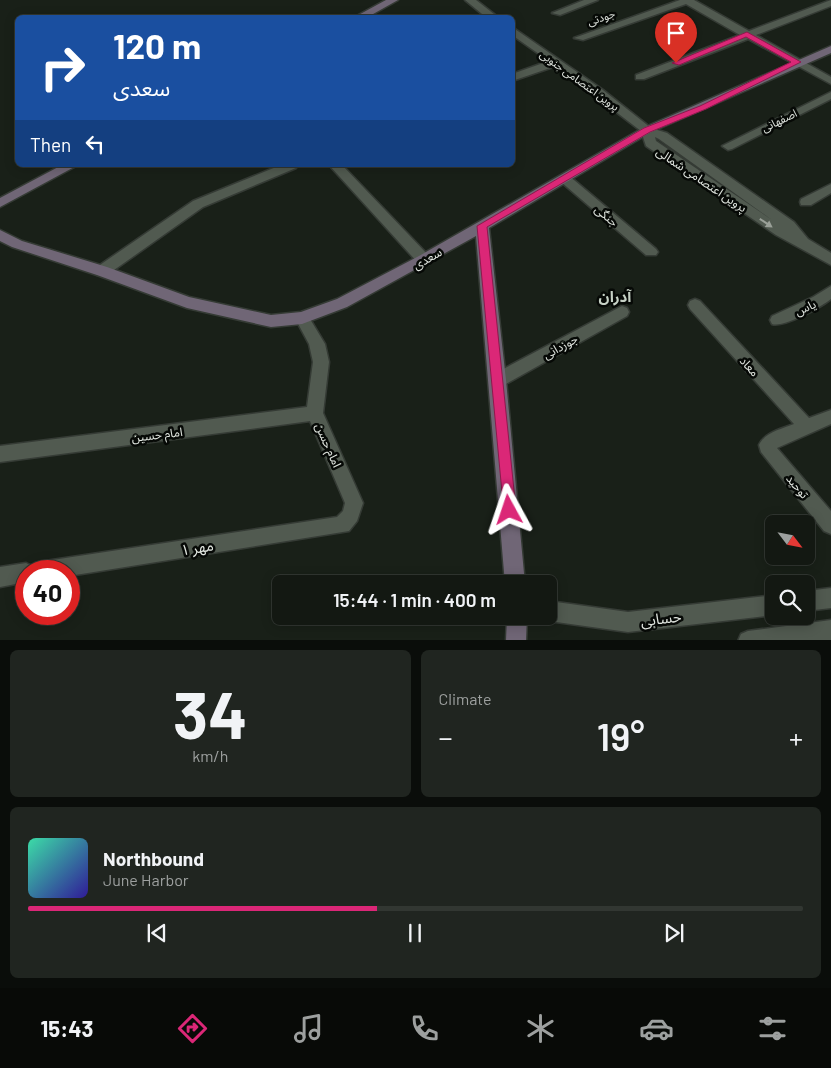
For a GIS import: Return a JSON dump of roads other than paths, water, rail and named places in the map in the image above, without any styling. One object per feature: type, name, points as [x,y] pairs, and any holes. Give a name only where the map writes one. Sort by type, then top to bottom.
[{"type":"street","points":[[364,15],[393,0]]},
{"type":"street","points":[[470,0],[490,15]]},
{"type":"street","points":[[557,14],[593,0]]},
{"type":"street","points":[[687,0],[831,81]]},
{"type":"street","name":"جودتی","points":[[579,38],[687,0]]},
{"type":"street","points":[[640,77],[831,3]]},
{"type":"street","name":"پروین اعتصامی جنوبی","points":[[515,32],[647,130]]},
{"type":"street","name":"سعدی","points":[[0,235],[17,244],[102,271],[187,302],[271,321],[302,318],[342,304],[424,260],[647,130],[703,107],[797,62],[831,49]]},
{"type":"street","points":[[515,77],[557,62]]},
{"type":"street","name":"اصفهانی","points":[[728,146],[831,95]]},
{"type":"street","name":"پروین اعتصامی شمالی","points":[[647,130],[650,143],[780,232],[803,242],[831,260]]},
{"type":"street","points":[[0,203],[68,167]]},
{"type":"street","points":[[102,271],[198,204],[287,167]]},
{"type":"street","points":[[337,167],[424,260]]},
{"type":"street","name":"جنگی","points":[[564,178],[651,252]]},
{"type":"street","points":[[806,202],[831,188]]},
{"type":"street","points":[[482,226],[498,380],[514,575]]},
{"type":"street","name":"یاس","points":[[777,320],[818,300],[831,291]]},
{"type":"street","name":"معاد","points":[[695,305],[806,426]]},
{"type":"street","name":"جوزدانی","points":[[498,380],[622,312]]},
{"type":"street","name":"امام حسن","points":[[302,318],[317,344],[320,362],[315,413],[354,503],[351,515]]},
{"type":"street","name":"امام حسین","points":[[0,454],[315,413]]},
{"type":"street","points":[[806,426],[831,417]]},
{"type":"street","name":"توحید","points":[[806,426],[774,440],[768,446],[770,452],[831,525]]},
{"type":"street","name":"مهر ۱","points":[[80,565],[342,525],[351,515]]},
{"type":"street","points":[[0,577],[15,575]]},
{"type":"street","points":[[815,600],[831,598]]},
{"type":"street","name":"حسابی","points":[[557,612],[628,622],[765,606]]},
{"type":"street","points":[[516,640],[517,625]]},
{"type":"street","points":[[748,640],[788,638],[831,630]]},
{"type":"district","name":"آدران","points":[[615,296]]}]
